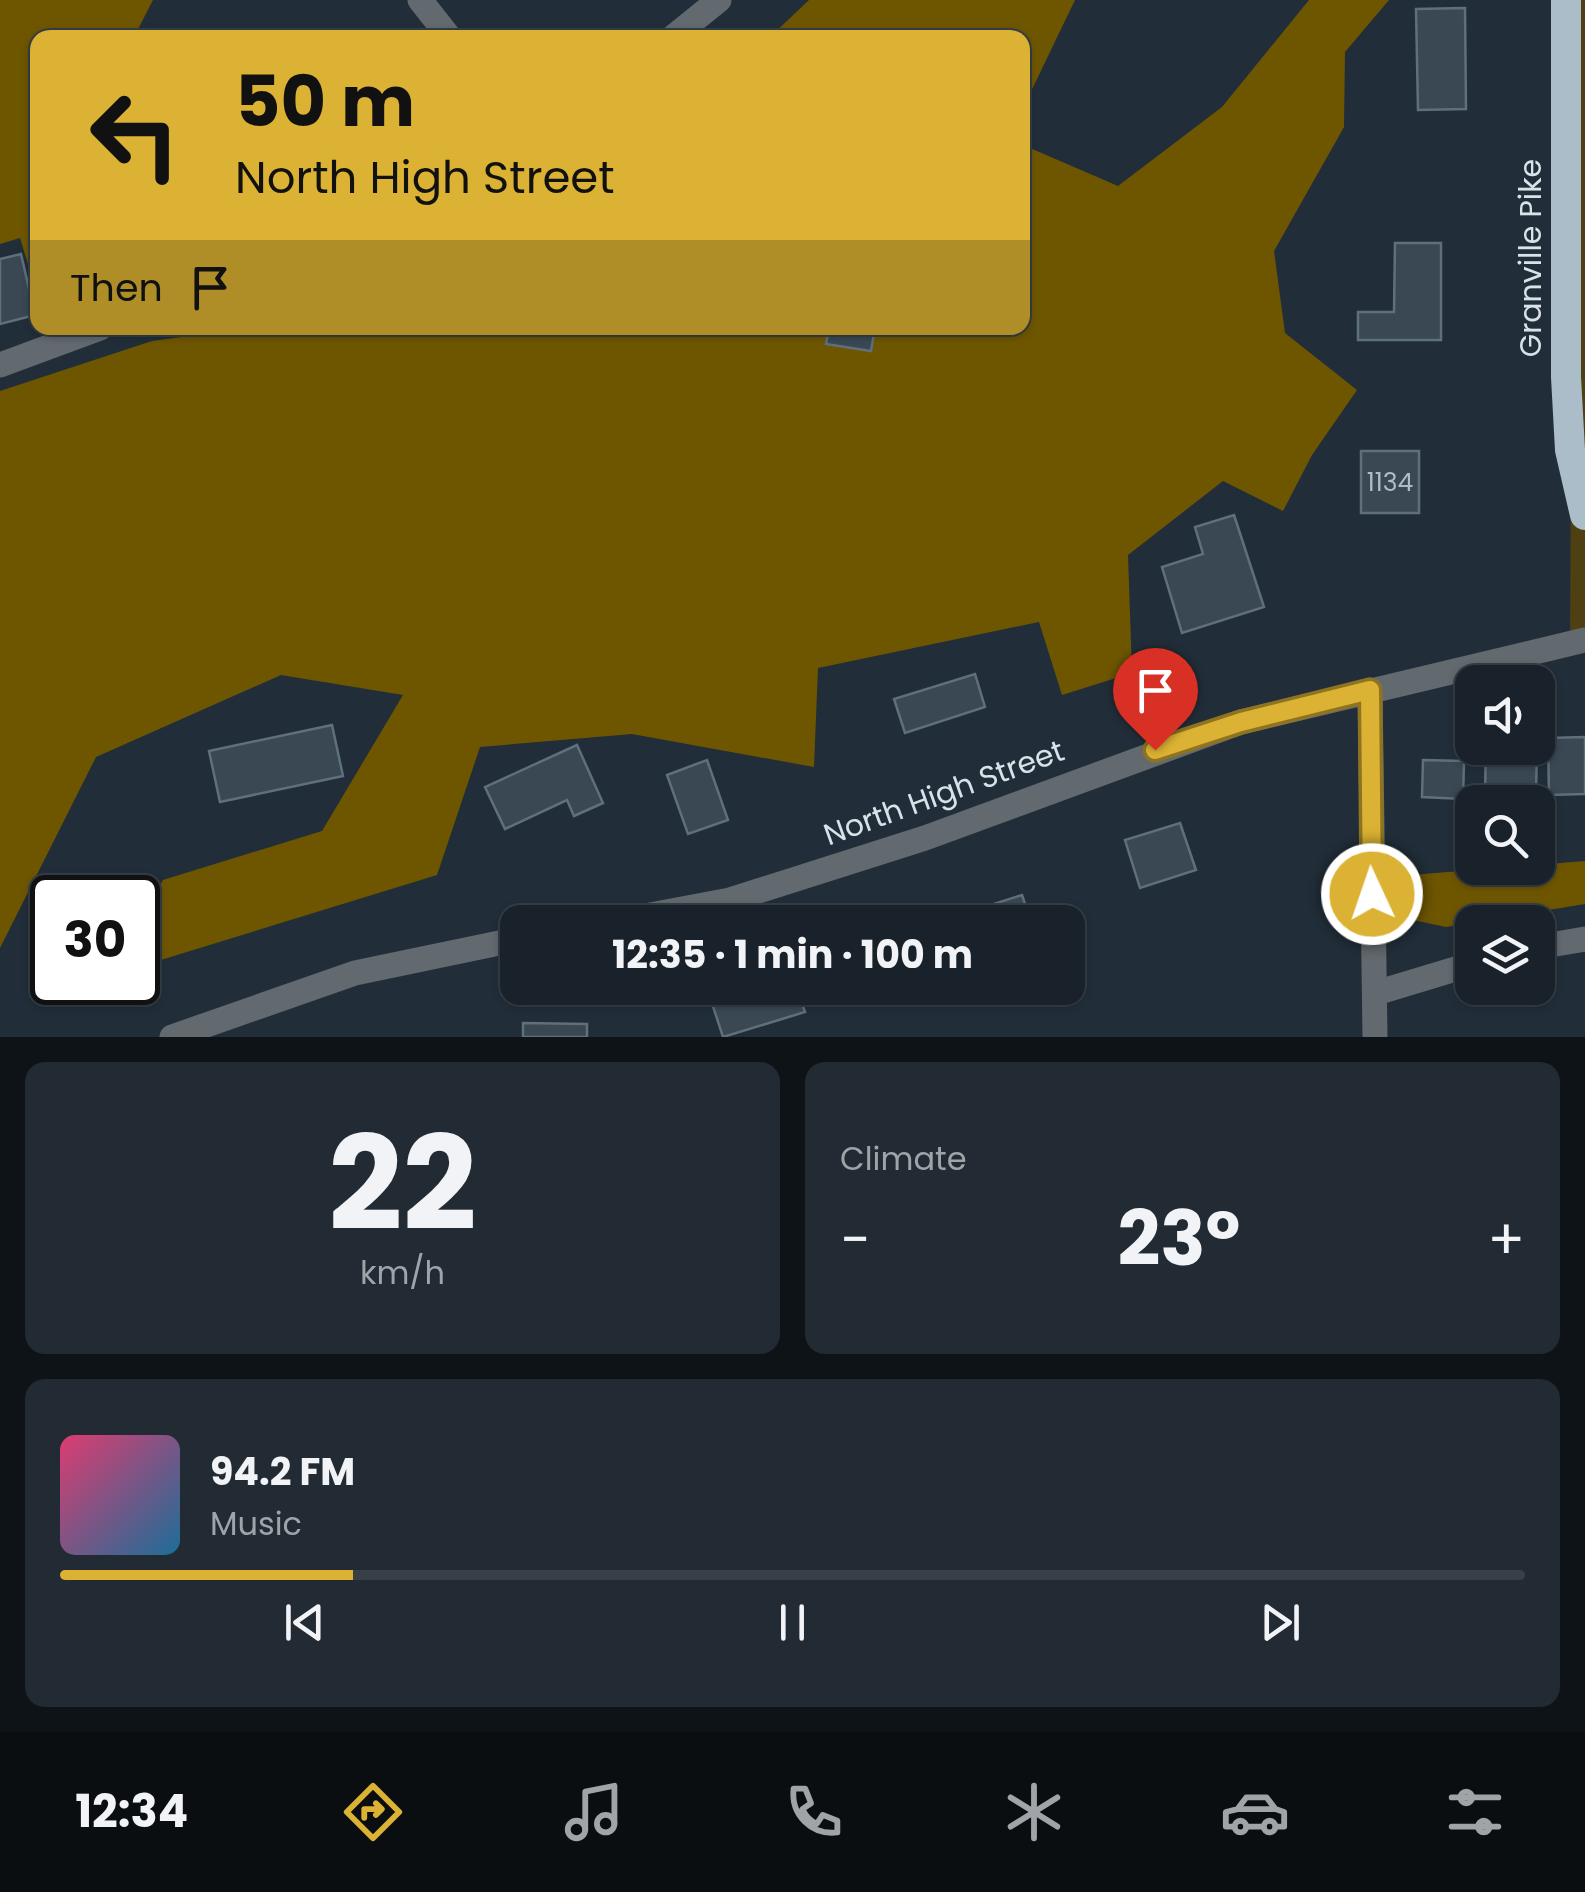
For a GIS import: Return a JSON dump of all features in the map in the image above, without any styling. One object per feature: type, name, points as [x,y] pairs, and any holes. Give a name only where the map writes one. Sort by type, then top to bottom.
[{"type":"highway","name":"Granville Pike","points":[[1566,0],[1566,377],[1570,450],[1585,515]]},
{"type":"street","points":[[420,0],[444,30]]},
{"type":"street","points":[[685,30],[707,17]]},
{"type":"street","points":[[0,365],[81,335]]},
{"type":"street","name":"North High Street","points":[[703,905],[926,838],[1172,744],[1370,690],[1585,640]]},
{"type":"street","points":[[1370,690],[1369,829],[1375,1037]]},
{"type":"street","points":[[1555,944],[1585,939]]},
{"type":"street","points":[[172,1037],[355,972],[500,943]]},
{"type":"street","points":[[1376,993],[1455,969]]},
{"type":"shaded area","points":[[0,0],[153,0],[138,30],[30,30],[30,270],[20,238],[0,244]]},
{"type":"shaded area","points":[[809,0],[1075,0],[1030,93],[1030,30],[777,30]]},
{"type":"shaded area","points":[[1309,0],[1389,0],[1345,52],[1344,127],[1274,251],[1285,333],[1357,390],[1312,455],[1283,511],[1223,481],[1128,555],[1132,673],[1062,695],[1039,622],[818,668],[814,767],[632,734],[480,747],[437,875],[160,960],[163,880],[322,831],[403,695],[281,675],[96,757],[37,875],[30,875],[30,888],[0,948],[0,391],[152,341],[196,335],[1030,335],[1030,148],[1118,186],[1222,107]]},
{"type":"shaded area","points":[[1573,0],[1585,0],[1585,651],[1570,654]]},
{"type":"shaded area","points":[[1585,861],[1585,904],[1555,909],[1555,905],[1455,905],[1455,926],[1446,927],[1399,917],[1398,876],[1455,871],[1455,885],[1555,885],[1555,863]]},
{"type":"building","points":[[1465,8],[1466,109],[1418,110],[1416,9]]},
{"type":"building","points":[[1395,243],[1441,243],[1441,340],[1358,340],[1358,312],[1394,312]]},
{"type":"building","points":[[21,254],[30,293],[30,316],[0,324],[0,259]]},
{"type":"building","points":[[828,335],[874,335],[871,351],[826,344]]},
{"type":"building","points":[[1361,451],[1419,451],[1419,513],[1361,513]]},
{"type":"building","points":[[1234,515],[1264,607],[1182,633],[1162,567],[1203,554],[1195,527]]},
{"type":"building","points":[[975,674],[985,707],[905,733],[894,699]]},
{"type":"building","points":[[332,725],[343,776],[220,802],[209,751]]},
{"type":"building","points":[[1585,737],[1585,794],[1555,795],[1555,785],[1549,785],[1548,765],[1555,765],[1555,738]]},
{"type":"building","points":[[577,745],[603,803],[574,816],[567,800],[505,829],[485,787]]},
{"type":"building","points":[[707,760],[728,820],[688,834],[667,775]]},
{"type":"building","points":[[1423,760],[1455,761],[1455,765],[1464,765],[1463,785],[1455,785],[1455,799],[1422,797]]},
{"type":"building","points":[[1486,765],[1537,765],[1536,785],[1485,785]]},
{"type":"building","points":[[1180,823],[1196,870],[1140,888],[1125,840]]},
{"type":"building","points":[[1022,895],[1025,905],[990,905]]},
{"type":"building","points":[[713,1005],[803,1005],[805,1012],[723,1037]]},
{"type":"building","points":[[523,1023],[587,1024],[587,1037],[523,1037]]},
{"type":"route","points":[[1155,750],[1241,722],[1370,690],[1372,894]]}]
